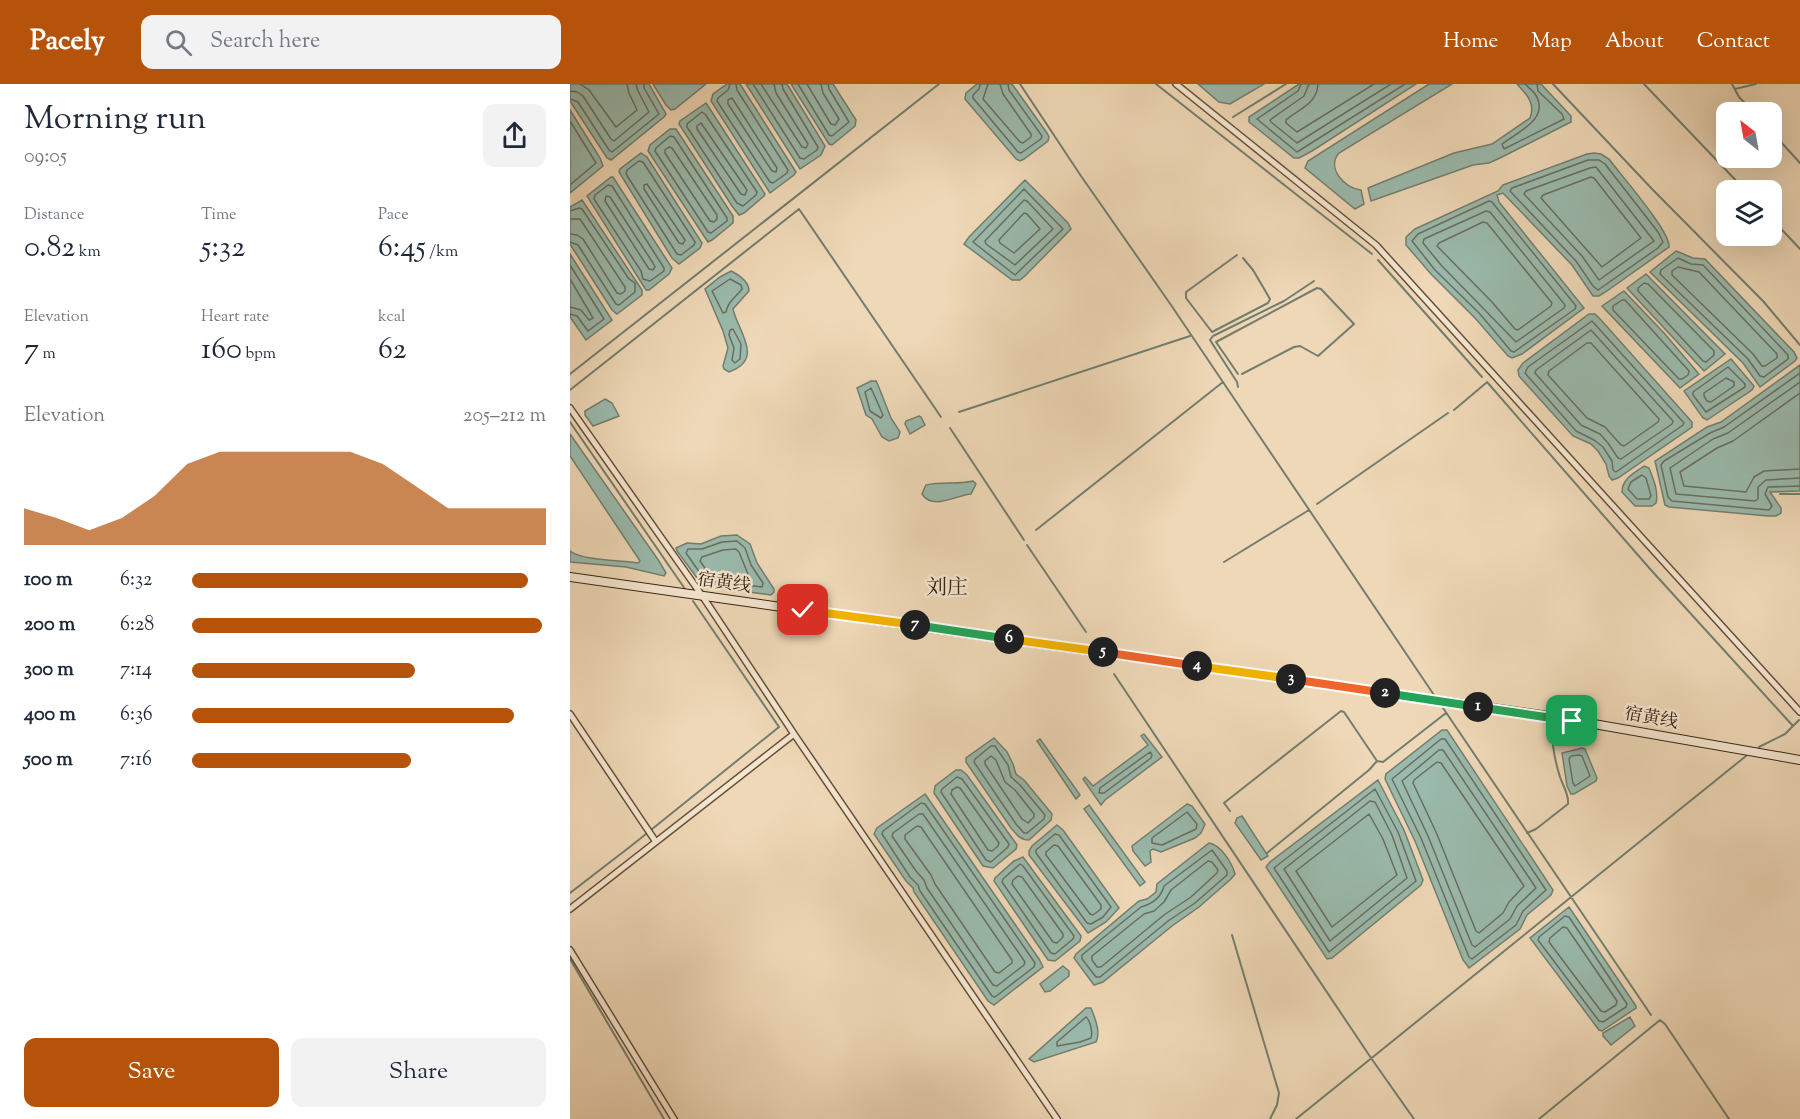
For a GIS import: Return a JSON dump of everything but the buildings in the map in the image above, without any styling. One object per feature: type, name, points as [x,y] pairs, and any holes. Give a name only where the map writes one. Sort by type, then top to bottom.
[{"type":"main road","name":"宿黄线","points":[[570,577],[1548,716],[1800,760]]},
{"type":"street","points":[[1176,84],[1376,244],[1800,712]]},
{"type":"street","points":[[570,408],[703,597],[1057,1119]]},
{"type":"street","points":[[570,714],[656,842]]},
{"type":"street","points":[[570,909],[794,734]]},
{"type":"street","points":[[570,950],[674,1119]]},
{"type":"water","points":[[570,84],[649,84],[666,114],[611,160],[607,158],[570,101]]},
{"type":"water","points":[[653,84],[706,84],[671,110]]},
{"type":"water","points":[[727,84],[740,84],[796,172],[770,193],[711,101],[713,94]]},
{"type":"water","points":[[746,84],[787,84],[825,146],[821,155],[800,169]]},
{"type":"water","points":[[791,84],[833,84],[856,120],[855,126],[832,145],[829,144]]},
{"type":"water","points":[[977,84],[1012,84],[1047,133],[1048,141],[1024,159],[1020,161],[1016,159],[965,99],[966,93]]},
{"type":"water","points":[[1198,84],[1264,84],[1230,104],[1219,102]]},
{"type":"water","points":[[1299,84],[1416,84],[1312,151],[1299,158],[1294,158],[1249,122],[1249,117]]},
{"type":"water","points":[[1429,84],[1452,84],[1339,153],[1335,165],[1336,171],[1349,186],[1361,190],[1364,204],[1355,209],[1305,168],[1308,161]]},
{"type":"water","points":[[1517,84],[1541,84],[1571,116],[1571,122],[1489,163],[1473,165],[1371,201],[1368,188],[1454,153],[1492,144],[1530,118],[1531,103]]},
{"type":"water","points":[[706,103],[765,194],[739,215],[679,124]]},
{"type":"water","points":[[570,110],[603,166],[570,193]]},
{"type":"water","points":[[670,129],[676,129],[733,216],[733,223],[708,242],[648,151],[650,145]]},
{"type":"water","points":[[641,153],[647,157],[702,243],[700,248],[679,264],[672,258],[619,172]]},
{"type":"water","points":[[1594,153],[1609,159],[1633,189],[1662,229],[1669,247],[1607,291],[1599,296],[1593,296],[1572,265],[1503,193],[1497,195],[1499,202],[1584,308],[1522,354],[1512,358],[1431,274],[1406,245],[1406,237],[1415,229],[1498,191],[1503,185]]},
{"type":"water","points":[[611,177],[672,268],[669,274],[649,290],[646,290],[587,196]]},
{"type":"water","points":[[1025,180],[1068,223],[1071,229],[1025,276],[1020,280],[1012,280],[964,244]]},
{"type":"water","points":[[582,200],[642,290],[642,295],[617,314],[612,310],[570,244],[570,207]]},
{"type":"water","points":[[1676,251],[1693,258],[1705,259],[1794,352],[1797,358],[1795,361],[1760,387],[1743,363],[1650,272]]},
{"type":"water","points":[[570,254],[612,320],[586,340],[570,317]]},
{"type":"water","points":[[731,271],[745,282],[749,291],[733,309],[746,344],[746,360],[740,367],[729,372],[723,366],[728,348],[705,289]]},
{"type":"water","points":[[1646,274],[1725,354],[1704,371],[1627,288]]},
{"type":"water","points":[[1624,291],[1699,374],[1680,388],[1602,306]]},
{"type":"water","points":[[1589,314],[1595,314],[1601,320],[1692,422],[1692,427],[1612,480],[1598,451],[1591,444],[1573,436],[1519,376],[1518,370],[1523,363]]},
{"type":"water","points":[[1731,359],[1754,386],[1752,390],[1707,420],[1703,418],[1684,391]]},
{"type":"water","points":[[1800,365],[1800,491],[1770,492],[1781,508],[1781,513],[1768,516],[1665,505],[1655,461],[1707,427],[1721,422]]},
{"type":"water","points":[[876,381],[878,385],[891,418],[900,432],[898,438],[889,441],[882,437],[872,419],[866,415],[857,388]]},
{"type":"water","points":[[605,399],[612,403],[619,416],[593,426],[585,415],[585,411]]},
{"type":"water","points":[[919,416],[925,425],[910,434],[905,424],[906,421]]},
{"type":"water","points":[[570,434],[659,561],[666,573],[664,576],[626,567],[570,562],[570,551],[584,557],[638,563],[640,561],[570,456]]},
{"type":"water","points":[[1644,466],[1649,468],[1654,481],[1657,494],[1656,503],[1652,506],[1635,506],[1622,492],[1623,487],[1630,476]]},
{"type":"water","points":[[973,481],[976,484],[971,494],[945,501],[932,501],[922,494],[926,485]]},
{"type":"water","points":[[737,535],[750,544],[757,563],[774,589],[771,595],[703,586],[676,548],[687,543],[701,544],[721,536]]},
{"type":"water","points":[[1442,730],[1447,730],[1553,890],[1551,895],[1527,915],[1520,929],[1469,968],[1463,960],[1415,841],[1385,779],[1386,774]]},
{"type":"water","points":[[1144,734],[1162,757],[1101,805],[1083,779],[1085,777],[1093,786],[1148,745],[1141,736]]},
{"type":"water","points":[[994,738],[1007,752],[1016,774],[1024,780],[1052,814],[1051,820],[1029,840],[1021,838],[1011,828],[966,762],[966,758]]},
{"type":"water","points":[[1040,739],[1080,795],[1076,799],[1037,741]]},
{"type":"water","points":[[1585,749],[1597,778],[1596,781],[1571,794],[1567,786],[1562,753]]},
{"type":"water","points":[[956,770],[961,770],[967,775],[1017,845],[1016,849],[993,868],[983,866],[934,793],[935,786]]},
{"type":"water","points":[[1378,780],[1404,830],[1423,880],[1421,885],[1332,958],[1327,959],[1266,867]]},
{"type":"water","points":[[925,794],[1043,967],[994,1005],[988,1001],[874,834],[877,828]]},
{"type":"water","points":[[1187,804],[1192,806],[1205,824],[1201,833],[1195,838],[1161,852],[1153,849],[1150,851],[1151,862],[1145,866],[1133,851],[1132,846]]},
{"type":"water","points":[[1089,805],[1145,882],[1140,886],[1084,809]]},
{"type":"water","points":[[1242,816],[1268,856],[1261,860],[1235,823],[1237,818]]},
{"type":"water","points":[[1057,825],[1063,830],[1119,908],[1106,922],[1088,933],[1029,855],[1032,846]]},
{"type":"water","points":[[1209,843],[1218,847],[1229,860],[1235,874],[1231,879],[1103,982],[1094,985],[1074,958],[1076,954],[1139,901],[1147,899],[1156,892],[1157,884]]},
{"type":"water","points":[[1023,857],[1081,936],[1080,941],[1055,961],[1048,960],[994,881],[1014,861]]},
{"type":"water","points":[[1569,907],[1636,1006],[1602,1031],[1530,938]]},
{"type":"water","points":[[1063,966],[1069,971],[1069,976],[1050,991],[1045,992],[1040,984]]},
{"type":"water","points":[[1086,1008],[1091,1008],[1096,1021],[1098,1034],[1096,1042],[1034,1062],[1029,1059]]},
{"type":"water","points":[[1630,1017],[1635,1026],[1611,1045],[1603,1033]]},
{"type":"waterway","points":[[570,374],[939,84]]},
{"type":"waterway","points":[[1020,84],[1434,695]]},
{"type":"waterway","points":[[1156,84],[1372,254]]},
{"type":"waterway","points":[[1233,117],[1286,84]]},
{"type":"waterway","points":[[1553,84],[1653,190],[1763,301],[1800,345]]},
{"type":"waterway","points":[[1644,84],[1735,180]]},
{"type":"waterway","points":[[1732,84],[1744,102]]},
{"type":"waterway","points":[[1735,89],[1756,84]]},
{"type":"waterway","points":[[1782,143],[1800,163]]},
{"type":"waterway","points":[[570,390],[799,209],[941,417]]},
{"type":"waterway","points":[[1782,230],[1800,249]]},
{"type":"waterway","points":[[1237,255],[1186,292],[1186,298],[1212,332],[1268,303],[1270,299],[1243,258]]},
{"type":"waterway","points":[[1378,260],[1482,377]]},
{"type":"waterway","points":[[1238,387],[1210,340],[1213,336],[1284,301],[1314,281]]},
{"type":"waterway","points":[[1238,374],[1216,342],[1317,288],[1321,289],[1354,324],[1318,356],[1300,346],[1294,347],[1242,374]]},
{"type":"waterway","points":[[959,412],[1190,336]]},
{"type":"waterway","points":[[1036,530],[1223,382]]},
{"type":"waterway","points":[[1487,382],[1651,570],[1793,726]]},
{"type":"waterway","points":[[1454,410],[1486,383]]},
{"type":"waterway","points":[[1317,504],[1448,413]]},
{"type":"waterway","points":[[570,422],[685,589]]},
{"type":"waterway","points":[[950,428],[1024,540]]},
{"type":"waterway","points":[[1780,494],[1800,494]]},
{"type":"waterway","points":[[1224,562],[1309,510]]},
{"type":"waterway","points":[[1027,545],[1086,632]]},
{"type":"waterway","points":[[570,893],[779,727],[693,601]]},
{"type":"waterway","points":[[1114,674],[1414,1119]]},
{"type":"waterway","points":[[1441,705],[1651,1015]]},
{"type":"waterway","points":[[1230,811],[1224,803],[1341,711],[1344,712],[1377,761],[1267,853]]},
{"type":"waterway","points":[[1377,761],[1383,762],[1446,713]]},
{"type":"waterway","points":[[1759,747],[1785,734],[1799,720]]},
{"type":"waterway","points":[[1527,833],[1536,829],[1568,804],[1567,793],[1555,758],[1553,725]]},
{"type":"waterway","points":[[1296,1119],[1746,756]]},
{"type":"waterway","points":[[1232,935],[1279,1093],[1277,1105],[1270,1119]]},
{"type":"waterway","points":[[570,959],[664,1119]]},
{"type":"waterway","points":[[1539,1119],[1660,1020],[1665,1024],[1729,1119]]},
{"type":"district","name":"刘庄","points":[[947,589]]},
{"type":"route","points":[[803,610],[1572,721]]}]
